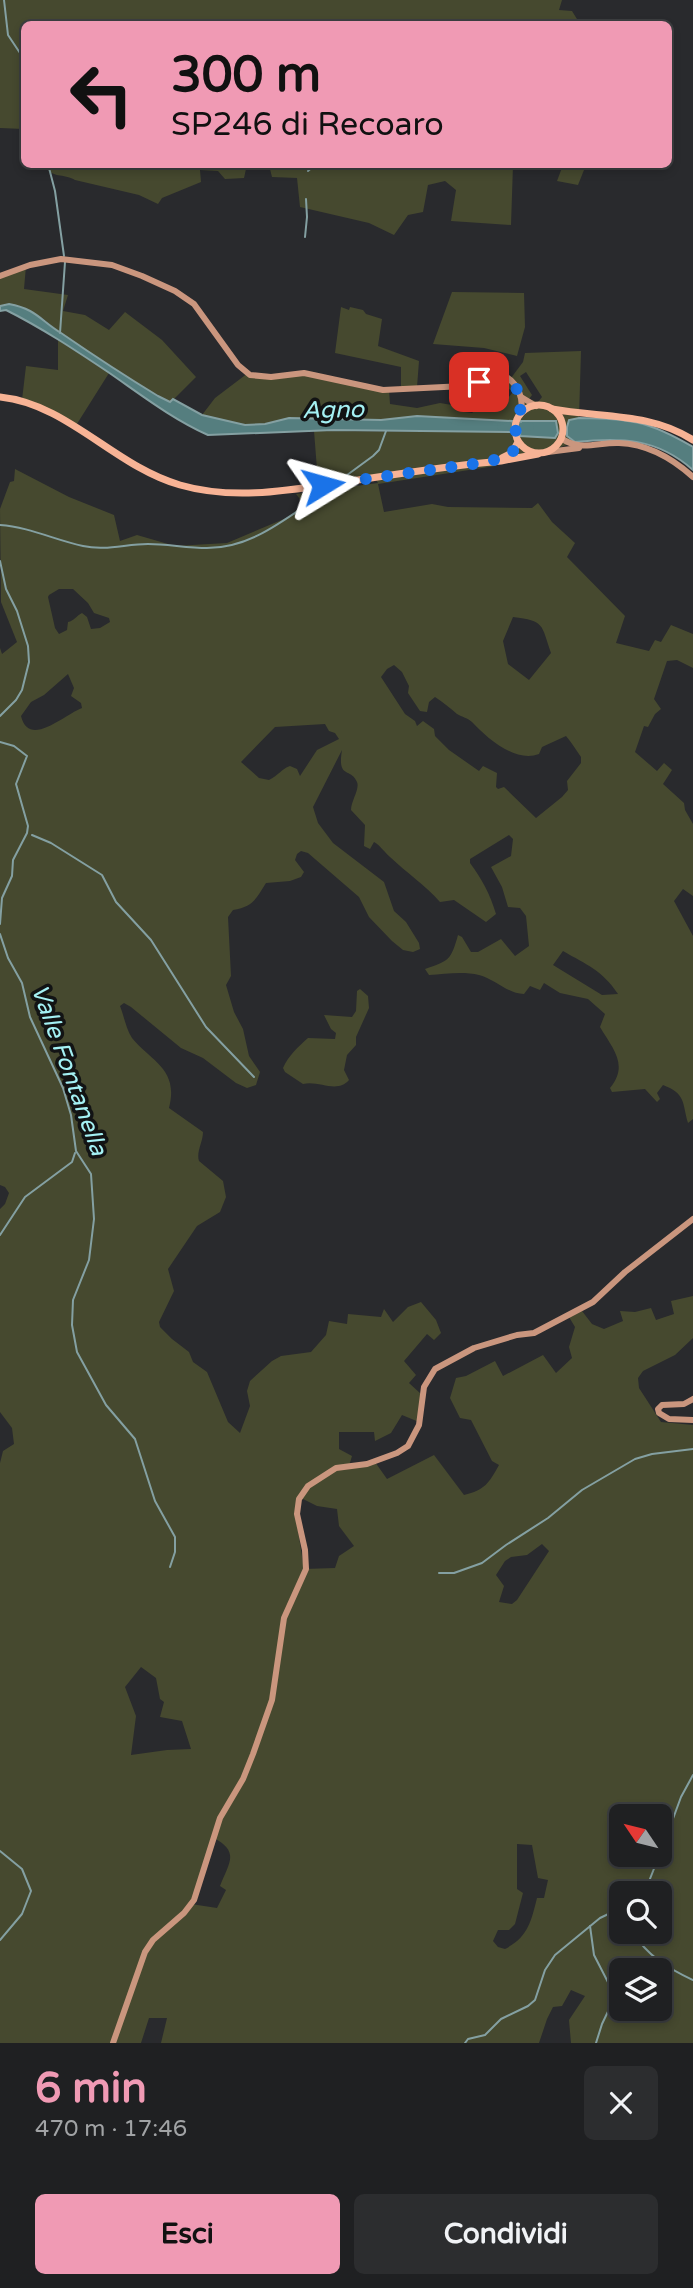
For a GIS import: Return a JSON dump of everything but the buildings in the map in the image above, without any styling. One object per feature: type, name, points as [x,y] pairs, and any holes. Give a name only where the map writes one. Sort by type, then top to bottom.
[{"type":"main road","points":[[0,397],[24,401],[46,409],[122,459],[150,474],[180,485],[213,492],[264,494],[548,452],[561,438],[561,419],[552,409]]},
{"type":"main road","points":[[480,463],[512,453],[517,438],[515,428],[520,415],[536,405],[581,414],[647,420],[693,440]]},
{"type":"main road","points":[[561,419],[581,414]]},
{"type":"main road","points":[[517,438],[530,452],[538,454]]},
{"type":"street","points":[[0,276],[30,265],[64,259],[112,265],[176,291],[194,304],[237,365],[250,375],[271,377],[304,373],[383,390],[464,386],[505,376],[522,397],[536,405]]},
{"type":"street","points":[[520,415],[522,397]]},
{"type":"street","points":[[561,438],[576,446],[599,445]]},
{"type":"street","points":[[548,452],[620,443],[645,448],[668,458],[693,477]]},
{"type":"street","points":[[113,2043],[145,1952],[153,1940],[184,1913],[194,1900],[220,1818],[243,1779],[272,1700],[284,1618],[306,1569],[297,1514],[299,1499],[308,1486],[336,1468],[368,1464],[408,1446],[419,1425],[424,1387],[435,1369],[474,1349],[517,1335],[534,1333],[593,1302],[625,1272],[693,1219]]},
{"type":"street","points":[[693,1399],[684,1404],[662,1405],[658,1409],[659,1413],[669,1419],[693,1420]]},
{"type":"green space","points":[[0,0],[562,0],[559,10],[572,11],[578,21],[21,21],[21,129],[0,128]]},
{"type":"green space","points":[[270,168],[513,168],[511,225],[451,221],[456,190],[445,181],[428,185],[423,212],[408,215],[394,235],[369,223],[300,207],[297,178],[272,177]]},
{"type":"green space","points":[[562,168],[585,168],[578,185],[557,181]]},
{"type":"green space","points":[[48,169],[246,169],[244,178],[225,179],[218,171],[200,170],[201,182],[162,198],[158,204],[139,195],[54,174]]},
{"type":"green space","points":[[26,266],[24,289],[68,295],[63,311],[85,315],[109,330],[125,312],[162,340],[196,377],[171,402],[139,385],[41,317],[9,304],[0,306],[0,276]]},
{"type":"green space","points":[[452,292],[524,293],[525,327],[517,356],[484,348],[433,344]]},
{"type":"green space","points":[[341,307],[363,310],[366,314],[382,319],[378,346],[419,361],[417,387],[401,388],[401,367],[335,353]]},
{"type":"green space","points":[[58,340],[109,373],[75,427],[22,400],[26,366],[58,370]]},
{"type":"green space","points":[[581,351],[579,418],[569,420],[575,442],[547,452],[512,457],[495,466],[378,484],[384,512],[432,504],[448,507],[532,508],[538,503],[552,522],[575,543],[567,557],[625,616],[616,643],[649,651],[655,640],[661,642],[671,625],[693,634],[693,668],[677,660],[667,661],[654,699],[661,709],[648,727],[644,726],[635,752],[657,771],[664,763],[672,770],[663,784],[684,803],[693,824],[693,896],[683,889],[674,901],[693,936],[693,1119],[688,1123],[679,1095],[663,1085],[657,1093],[660,1099],[657,1102],[645,1089],[612,1092],[610,1088],[616,1080],[619,1064],[600,1027],[605,1014],[588,999],[560,993],[544,983],[540,990],[530,986],[524,994],[512,992],[479,975],[429,975],[425,969],[448,958],[458,935],[471,952],[478,952],[501,939],[515,956],[529,946],[526,916],[520,908],[508,907],[502,887],[491,867],[511,856],[513,839],[509,835],[470,859],[496,914],[486,922],[454,900],[440,902],[374,842],[370,849],[364,846],[365,825],[351,810],[357,782],[341,766],[342,750],[313,807],[318,823],[333,843],[384,882],[394,911],[406,922],[420,949],[413,952],[403,950],[392,941],[369,917],[359,897],[308,853],[301,851],[295,860],[304,872],[301,877],[266,883],[253,901],[245,907],[233,910],[228,917],[231,976],[226,985],[234,1012],[243,1029],[249,1056],[260,1072],[256,1085],[247,1088],[236,1083],[203,1058],[181,1048],[131,1007],[124,1003],[120,1006],[132,1038],[167,1075],[171,1095],[169,1108],[203,1132],[199,1161],[223,1181],[226,1197],[220,1212],[197,1226],[168,1269],[174,1291],[159,1322],[160,1327],[172,1339],[189,1352],[193,1362],[207,1372],[228,1422],[240,1433],[250,1406],[247,1391],[250,1381],[272,1361],[281,1356],[311,1352],[326,1335],[329,1321],[347,1324],[348,1314],[381,1317],[384,1309],[393,1322],[408,1307],[421,1302],[436,1320],[441,1333],[434,1340],[427,1334],[404,1361],[416,1375],[409,1383],[421,1394],[419,1422],[402,1415],[391,1433],[375,1441],[374,1432],[339,1432],[339,1449],[352,1456],[349,1466],[375,1462],[387,1479],[434,1455],[464,1495],[471,1493],[486,1485],[499,1465],[492,1461],[471,1420],[460,1418],[450,1398],[456,1378],[466,1376],[495,1361],[503,1376],[543,1355],[556,1373],[572,1358],[569,1347],[575,1327],[569,1317],[582,1311],[592,1324],[604,1329],[623,1321],[620,1311],[635,1312],[651,1308],[656,1320],[674,1314],[671,1301],[693,1296],[693,1338],[675,1355],[643,1371],[638,1378],[639,1388],[661,1422],[693,1425],[693,2043],[571,2043],[569,2020],[585,1996],[571,1990],[562,2006],[553,2007],[539,2043],[161,2043],[167,2018],[149,2018],[141,2043],[0,2043],[0,1463],[3,1451],[14,1444],[12,1428],[0,1412],[0,1209],[9,1193],[0,1185],[0,648],[2,654],[17,642],[1,602],[0,509],[10,482],[14,481],[15,469],[69,497],[114,515],[120,541],[137,535],[175,546],[227,543],[291,516],[303,503],[296,494],[378,483],[373,475],[318,482],[314,431],[510,432],[512,422],[417,416],[381,420],[289,418],[265,424],[245,425],[202,415],[215,398],[248,373],[260,377],[303,373],[389,390],[390,404],[417,408],[440,403],[452,405],[458,411],[472,413],[489,399],[508,398],[513,392],[503,384],[499,389],[494,377],[511,378],[523,362],[525,353]],"holes":[[[526,372],[542,397],[538,402],[529,399],[532,395],[520,376]],[[59,589],[73,589],[94,613],[109,618],[110,622],[100,628],[91,629],[87,617],[82,613],[68,622],[67,630],[59,634],[55,628],[49,595]],[[513,617],[531,620],[540,626],[551,653],[529,680],[508,664],[503,641]],[[394,665],[402,672],[409,686],[408,693],[420,711],[427,712],[429,702],[435,697],[470,721],[493,742],[511,752],[530,756],[539,754],[542,747],[566,736],[581,757],[581,763],[567,781],[568,790],[536,818],[504,787],[496,787],[497,773],[483,766],[479,771],[449,750],[435,736],[434,729],[423,721],[417,726],[415,721],[405,714],[381,677]],[[68,674],[74,688],[71,696],[81,703],[82,708],[48,727],[32,730],[25,725],[21,716],[31,702],[44,695]],[[325,724],[339,739],[317,750],[300,776],[297,769],[290,766],[269,780],[259,778],[241,762],[275,727]],[[563,951],[600,974],[618,994],[602,995],[553,965]],[[301,1498],[317,1506],[337,1509],[339,1526],[354,1546],[339,1556],[335,1568],[304,1569],[296,1518]],[[542,1544],[549,1551],[512,1604],[499,1602],[504,1586],[496,1575],[511,1557],[527,1555]],[[141,1667],[156,1678],[160,1699],[164,1702],[160,1717],[182,1721],[191,1749],[131,1755],[136,1716],[125,1687]],[[214,1838],[230,1853],[229,1864],[220,1886],[226,1890],[217,1908],[191,1904]],[[517,1844],[532,1845],[538,1878],[548,1880],[544,1898],[537,1898],[524,1934],[505,1949],[498,1947],[493,1941],[498,1930],[509,1930],[515,1924],[523,1893],[517,1889]]]},
{"type":"green space","points":[[360,989],[368,996],[369,1008],[356,1037],[356,1045],[347,1055],[344,1070],[349,1080],[339,1086],[303,1084],[285,1072],[283,1068],[288,1059],[308,1038],[335,1039],[336,1033],[324,1015],[352,1017],[356,1011],[357,991]]},
{"type":"water","points":[[9,304],[32,312],[158,396],[170,402],[173,399],[202,415],[245,425],[265,424],[289,418],[381,420],[417,416],[512,421],[511,432],[333,430],[208,435],[169,414],[45,332],[6,310],[0,311],[0,306]]},
{"type":"water","points":[[569,420],[626,420],[663,431],[693,447],[693,470],[666,451],[638,442],[575,442],[567,436],[567,427]]},
{"type":"water","points":[[521,421],[556,421],[558,433],[555,438],[520,436]]},
{"type":"waterway","points":[[4,0],[8,35],[21,54]]},
{"type":"waterway","points":[[49,168],[64,256]]},
{"type":"waterway","points":[[308,171],[311,168]]},
{"type":"waterway","points":[[305,237],[306,199]]},
{"type":"waterway","points":[[60,333],[65,262]]},
{"type":"waterway","name":"Agno","points":[[501,426],[530,427]]},
{"type":"waterway","points":[[343,478],[379,450],[386,431]]},
{"type":"waterway","points":[[0,525],[91,547],[148,544],[224,547],[240,543],[270,529],[326,492]]},
{"type":"waterway","points":[[0,561],[6,589],[17,611],[28,646],[29,662],[22,690],[0,716]]},
{"type":"waterway","name":"Valle Fontanella","points":[[0,742],[14,746],[27,756],[16,784],[28,826],[13,860],[12,876],[2,898],[0,924]]},
{"type":"waterway","points":[[32,835],[51,843],[102,875],[116,902],[151,940],[206,1027],[254,1077]]},
{"type":"waterway","name":"Valle Fontanella","points":[[0,934],[8,958],[22,983],[30,1017],[63,1088],[71,1115],[76,1151],[91,1174],[94,1219],[89,1260],[73,1300],[72,1325],[77,1352],[106,1405],[135,1439],[155,1501],[175,1537],[175,1552],[170,1567]]},
{"type":"waterway","points":[[0,1235],[25,1197],[72,1162],[75,1153]]},
{"type":"waterway","points":[[439,1573],[454,1573],[482,1563],[548,1518],[582,1490],[635,1459],[693,1449]]},
{"type":"waterway","points":[[672,1821],[693,1775]]},
{"type":"waterway","points":[[0,1851],[22,1869],[31,1891],[22,1914],[0,1940]]},
{"type":"waterway","points":[[649,1881],[655,1867]]},
{"type":"waterway","points":[[465,2043],[468,2039],[485,2035],[501,2019],[535,2000],[545,1970],[555,1955],[609,1914]]},
{"type":"waterway","points":[[590,1926],[594,1955],[612,1990],[613,2001],[596,2043]]},
{"type":"waterway","points":[[641,1944],[659,1960],[693,1980]]},
{"type":"route","points":[[323,485],[480,463],[512,453],[518,442],[515,428],[522,409],[522,397],[505,376],[479,382]]}]
